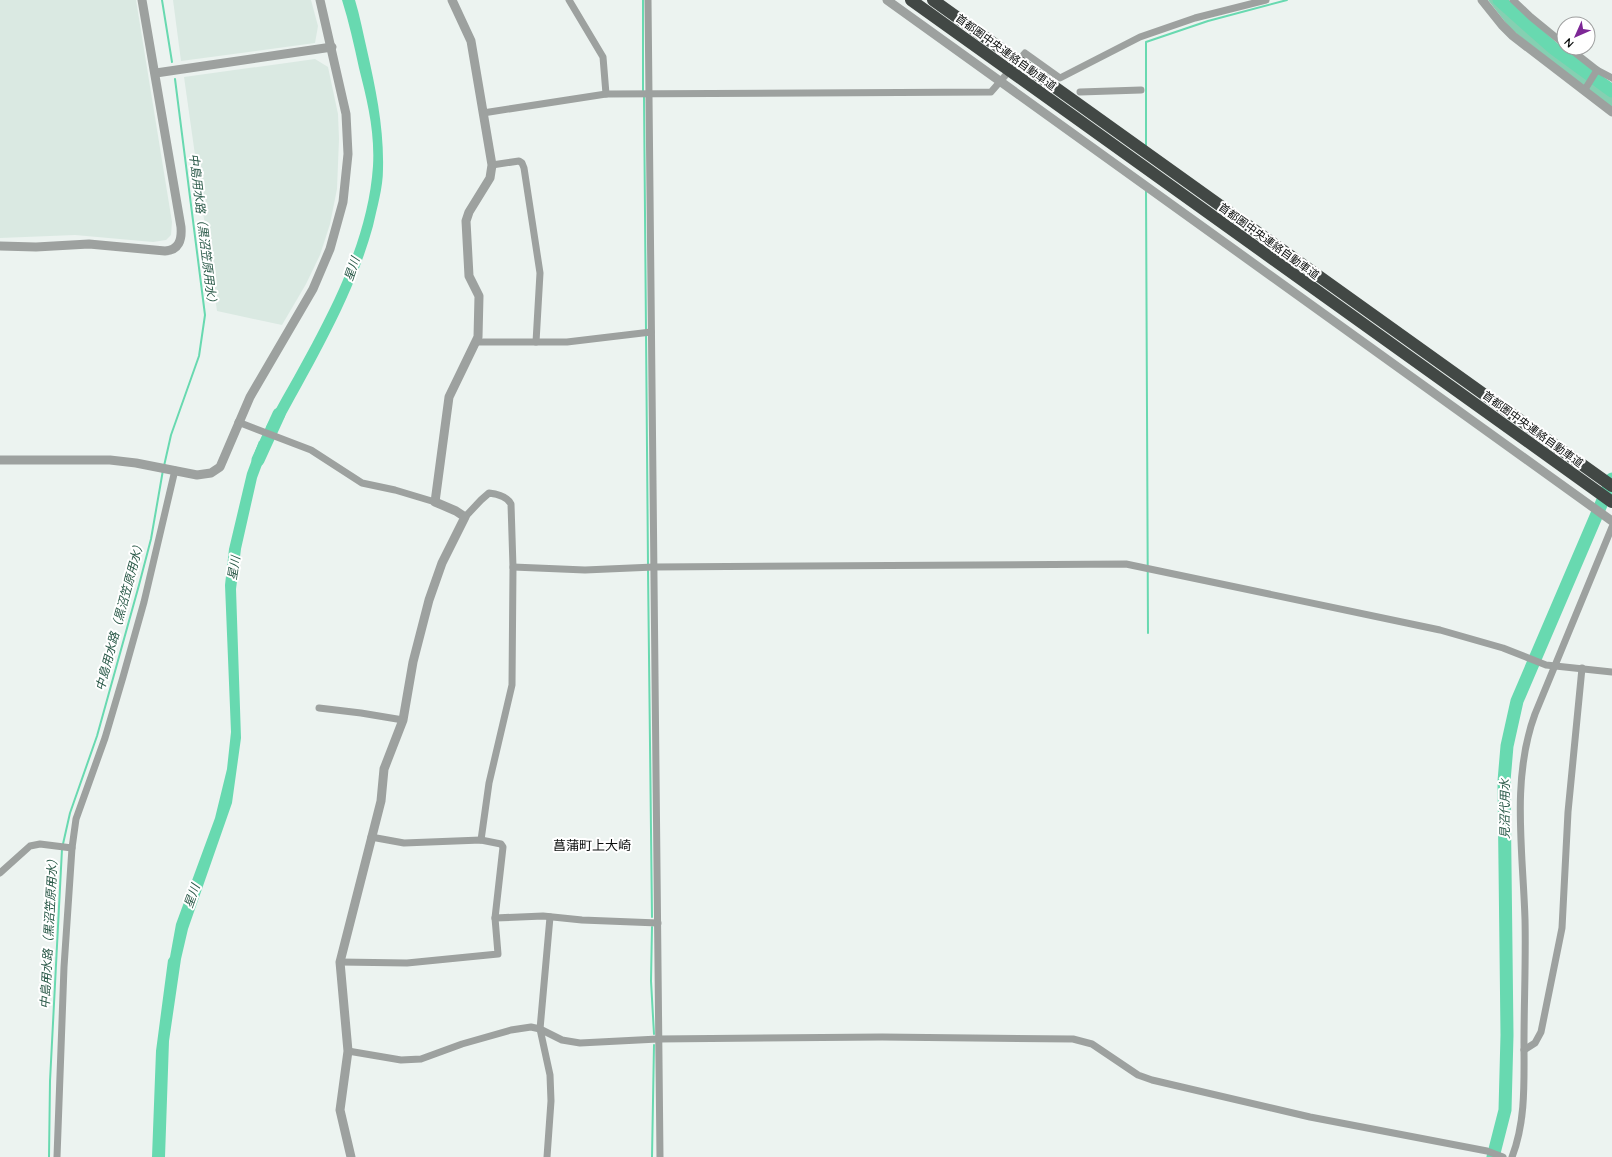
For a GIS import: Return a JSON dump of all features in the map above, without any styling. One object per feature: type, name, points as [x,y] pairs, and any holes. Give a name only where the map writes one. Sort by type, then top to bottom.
[{"type":"highway","name":"首都圏中央連絡自動車道","points":[[911,0],[1612,502]]},
{"type":"highway","name":"首都圏中央連絡自動車道","points":[[933,0],[1612,486]]},
{"type":"street","points":[[0,246],[89,244],[165,251],[178,245],[182,235],[181,228],[156,74],[142,0]]},
{"type":"street","points":[[0,460],[110,460],[159,467],[197,475],[206,475],[220,468],[238,422],[261,378],[313,288],[337,227],[346,180],[347,133],[343,96],[320,0]]},
{"type":"street","points":[[435,502],[449,397],[477,342],[479,296],[469,276],[465,226],[469,212],[490,178],[492,165],[470,41],[452,0]]},
{"type":"street","points":[[568,0],[603,57],[606,94]]},
{"type":"street","points":[[648,0],[660,1157]]},
{"type":"street","points":[[887,0],[1612,520]]},
{"type":"street","points":[[483,113],[606,94],[991,92],[1025,53],[1060,78],[1140,37],[1195,18],[1266,0]]},
{"type":"street","points":[[1482,0],[1502,26],[1513,36],[1612,112]]},
{"type":"street","points":[[1513,0],[1530,17],[1556,38]]},
{"type":"street","points":[[156,74],[332,47]]},
{"type":"street","points":[[1579,56],[1596,71],[1612,78]]},
{"type":"street","points":[[1584,90],[1596,71]]},
{"type":"street","points":[[1080,92],[1141,90]]},
{"type":"street","points":[[492,165],[519,162],[522,163],[524,168],[540,273],[536,342]]},
{"type":"street","points":[[477,342],[567,342],[652,332]]},
{"type":"street","points":[[238,422],[287,440],[320,455],[362,483],[401,491],[435,502],[456,511],[465,517]]},
{"type":"street","points":[[57,1157],[69,847],[79,810],[113,712],[144,602],[172,470]]},
{"type":"street","points":[[351,1157],[340,1110],[348,1051],[340,962],[381,801],[384,769],[403,720],[413,662],[436,578],[447,551],[465,517],[490,493],[508,499],[512,514],[512,685],[489,783],[480,840]]},
{"type":"street","points":[[1512,1157],[1524,1101],[1525,920],[1520,820],[1522,778],[1531,724],[1612,527]]},
{"type":"street","points":[[513,567],[585,570],[654,567],[1126,564],[1440,630],[1503,648],[1546,665],[1612,672]]},
{"type":"street","points":[[1524,1050],[1535,1043],[1542,1032],[1562,928],[1568,812],[1582,668]]},
{"type":"street","points":[[319,708],[361,712],[403,720]]},
{"type":"street","points":[[340,962],[407,963],[498,954],[495,918],[503,847],[498,843],[480,840],[404,843],[371,837]]},
{"type":"street","points":[[0,873],[30,846],[40,844],[69,847]]},
{"type":"street","points":[[495,918],[550,917],[582,920],[658,923]]},
{"type":"street","points":[[547,1157],[551,1101],[550,1075],[540,1029],[550,917]]},
{"type":"street","points":[[348,1051],[401,1060],[421,1059],[462,1044],[511,1030],[531,1027],[540,1029],[562,1040],[571,1042],[658,1039],[882,1037],[1073,1039],[1092,1044],[1138,1075],[1152,1080],[1310,1117],[1489,1152],[1502,1156]]},
{"type":"shaded area","points":[[0,0],[136,0],[172,222],[171,235],[166,240],[153,242],[75,235],[0,238]]},
{"type":"shaded area","points":[[173,0],[311,0],[318,26],[315,43],[181,61]]},
{"type":"shaded area","points":[[1488,0],[1495,0],[1556,53],[1556,56],[1560,56],[1612,95],[1612,108],[1517,34],[1509,27]]},
{"type":"shaded area","points":[[1502,0],[1506,0],[1556,42],[1556,48]]},
{"type":"shaded area","points":[[1567,56],[1574,56],[1612,83],[1612,89]]},
{"type":"shaded area","points":[[315,59],[328,67],[338,114],[339,139],[337,189],[330,224],[320,255],[306,284],[282,325],[217,311],[184,77]]},
{"type":"water","points":[[342,0],[355,0],[376,94],[381,124],[383,154],[380,198],[365,253],[355,279],[331,331],[277,431],[266,427],[317,334],[348,268],[360,234],[368,200],[373,166],[372,128],[365,92]]},
{"type":"water","points":[[259,441],[269,446],[257,478],[241,549],[236,589],[241,738],[232,803],[188,929],[181,959],[169,1041],[165,1157],[152,1157],[156,1051],[168,960],[170,957],[176,924],[215,818],[227,769],[231,732],[225,585],[229,549],[247,473]]},
{"type":"waterway","name":"中島用水路（黒沼笠原用水）","points":[[162,0],[172,62]]},
{"type":"waterway","points":[[643,0],[643,91]]},
{"type":"waterway","points":[[1146,147],[1146,42],[1208,21],[1287,0]]},
{"type":"waterway","points":[[1499,0],[1553,48],[1612,91]]},
{"type":"waterway","name":"中島用水路（黒沼笠原用水）","points":[[164,466],[171,435],[199,356],[205,315],[175,79]]},
{"type":"waterway","points":[[644,96],[648,565]]},
{"type":"waterway","points":[[1146,190],[1148,633]]},
{"type":"waterway","name":"星川","points":[[258,460],[279,414]]},
{"type":"waterway","name":"中島用水路（黒沼笠原用水）","points":[[63,844],[70,813],[97,736],[139,585],[151,539],[163,470]]},
{"type":"waterway","name":"見沼代用水","points":[[1493,1157],[1505,1110],[1507,1035],[1504,781],[1507,746],[1517,701],[1612,479]]},
{"type":"waterway","points":[[648,570],[652,917]]},
{"type":"waterway","name":"中島用水路（黒沼笠原用水）","points":[[49,1157],[50,1081],[62,849]]},
{"type":"waterway","points":[[652,927],[651,981],[654,1034]]},
{"type":"waterway","points":[[652,1157],[654,1045]]},
{"type":"district","name":"菖蒲町上大崎","points":[[592,845]]}]
